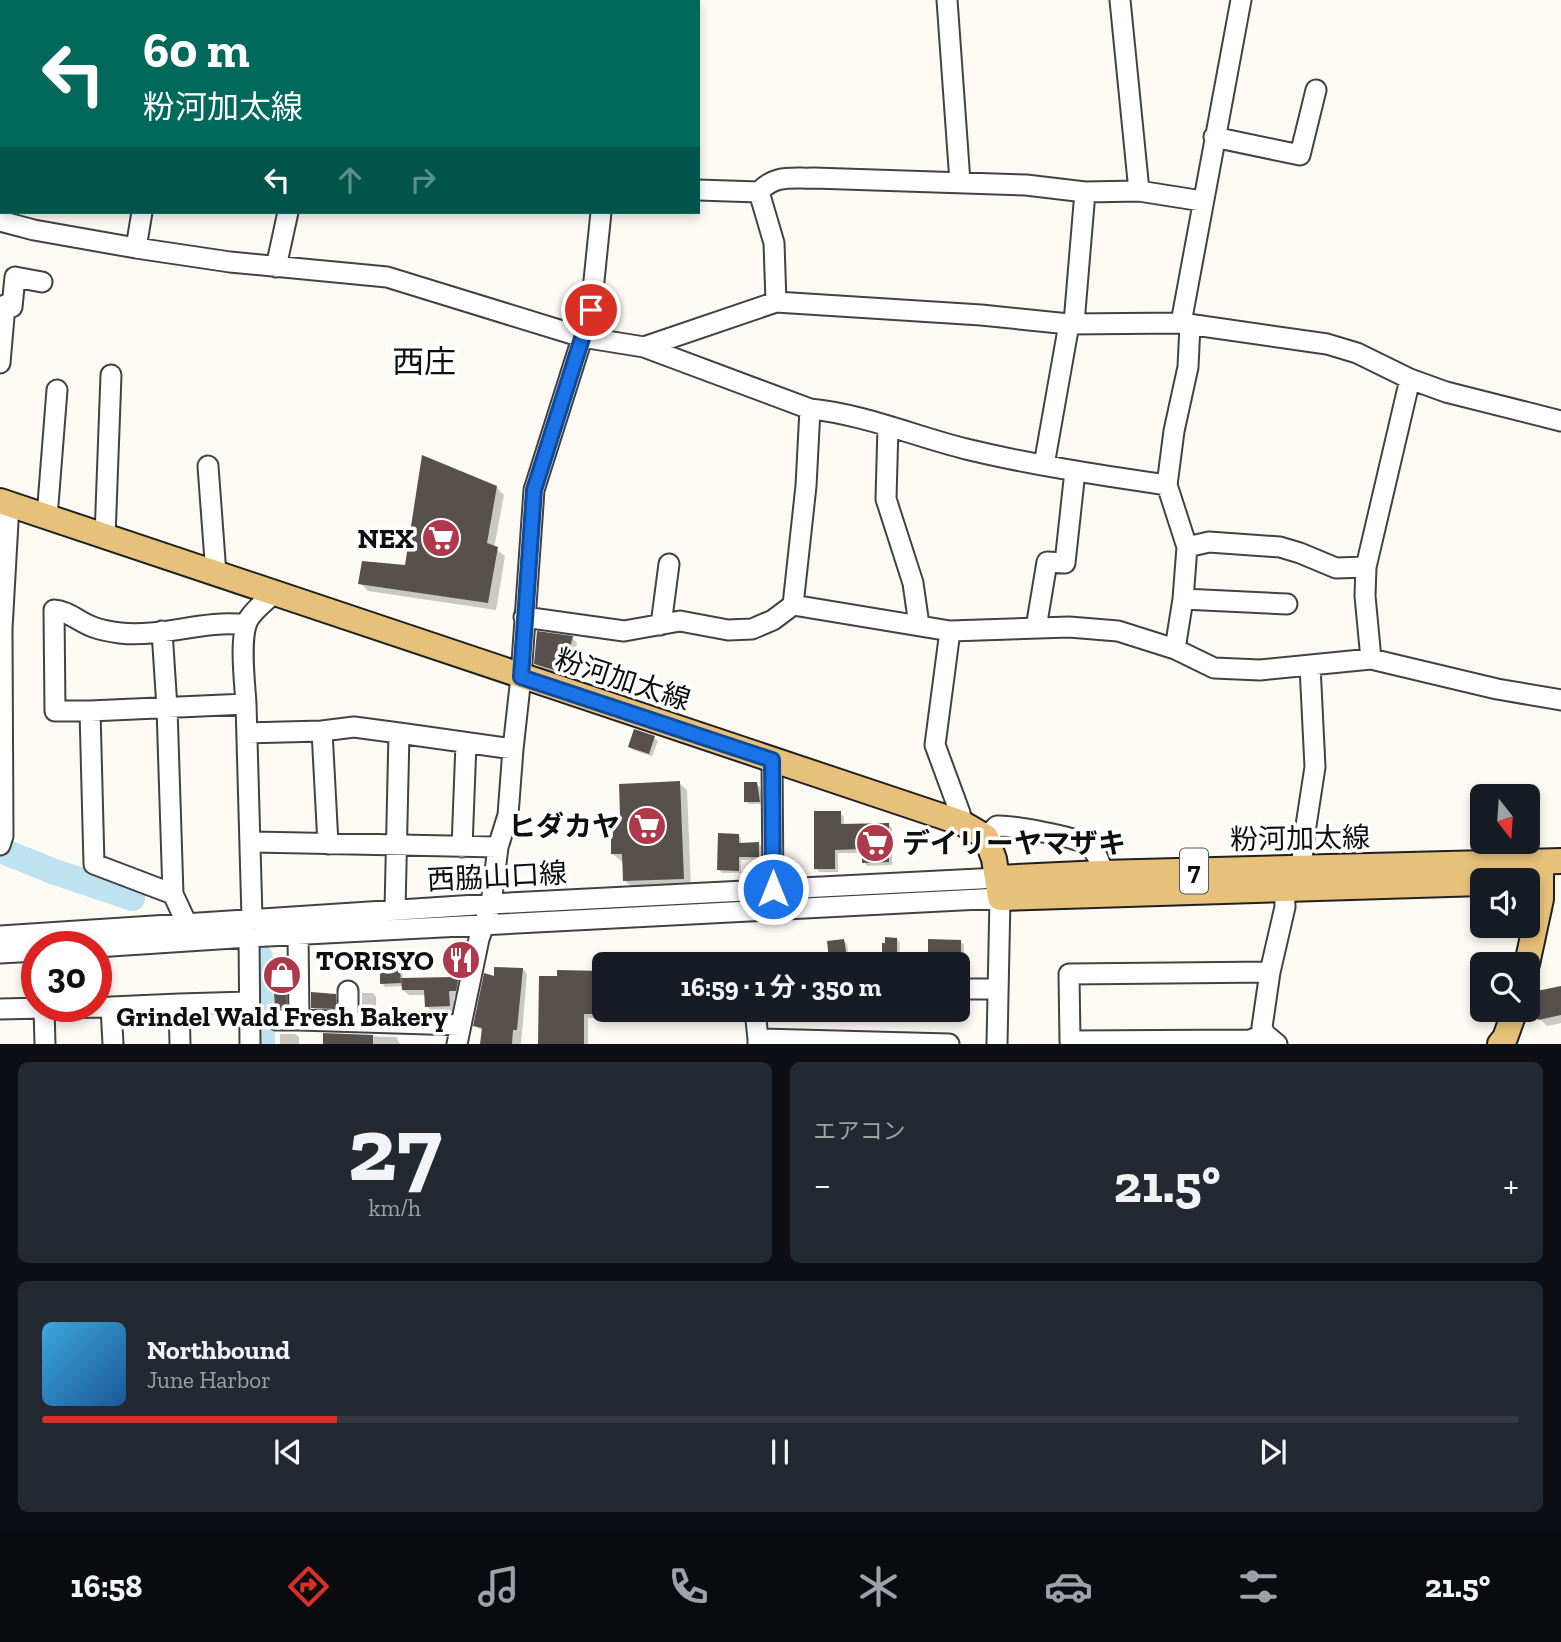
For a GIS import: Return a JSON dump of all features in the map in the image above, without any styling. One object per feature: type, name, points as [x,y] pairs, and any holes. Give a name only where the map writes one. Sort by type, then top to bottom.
[{"type":"main road","name":"粉河加太線","points":[[4,503],[962,823],[986,838]]},
{"type":"main road","points":[[986,838],[999,888]]},
{"type":"main road","name":"粉河加太線","points":[[999,888],[1102,873],[1546,873]]},
{"type":"main road","points":[[1530,952],[1546,873]]},
{"type":"main road","name":"粉河加太線","points":[[999,888],[1290,875],[1470,882]]},
{"type":"main road","points":[[1500,1044],[1511,1022]]},
{"type":"street","points":[[947,0],[960,182]]},
{"type":"street","points":[[1120,0],[1139,191]]},
{"type":"street","points":[[1175,649],[1183,599],[1186,547],[1167,485],[1174,431],[1188,367],[1186,324],[1202,201],[1241,0]]},
{"type":"street","points":[[1214,137],[1300,155],[1315,90]]},
{"type":"street","points":[[700,190],[759,192],[769,182],[782,179],[960,182],[1026,185],[1085,192],[1139,191],[1202,201]]},
{"type":"street","points":[[759,192],[774,243],[776,302]]},
{"type":"street","points":[[1044,465],[1072,324],[1085,192]]},
{"type":"street","points":[[136,248],[142,214]]},
{"type":"street","points":[[275,267],[288,214]]},
{"type":"street","points":[[277,1020],[348,1021],[458,1035],[479,939],[491,904],[498,847],[508,815],[534,490],[591,310],[601,214]]},
{"type":"street","points":[[0,221],[34,230],[136,248],[275,267],[387,277],[582,337],[644,347],[810,409],[836,411],[965,449],[1075,471],[1167,485]]},
{"type":"street","points":[[0,363],[5,306],[12,307],[15,277],[41,282]]},
{"type":"street","points":[[644,347],[776,302],[981,315],[1072,324],[1186,324],[1327,344],[1357,353],[1410,379],[1469,399],[1561,421]]},
{"type":"street","points":[[105,537],[111,375]]},
{"type":"street","points":[[1371,659],[1364,596],[1366,566],[1410,379]]},
{"type":"street","points":[[47,517],[57,390]]},
{"type":"street","points":[[793,605],[806,486],[810,409]]},
{"type":"street","points":[[888,426],[886,499],[913,583],[919,625]]},
{"type":"street","points":[[208,466],[216,574]]},
{"type":"street","points":[[1036,628],[1047,562],[1065,564],[1075,471]]},
{"type":"street","points":[[1,842],[4,503]]},
{"type":"street","points":[[1186,547],[1209,542],[1280,547],[1336,568],[1366,566]]},
{"type":"street","points":[[662,625],[669,564]]},
{"type":"street","points":[[250,1044],[250,842],[244,636],[250,616],[274,593]]},
{"type":"street","points":[[1183,599],[1287,604]]},
{"type":"street","points":[[524,617],[624,631],[680,621],[728,630],[752,629],[773,620],[793,605],[950,631],[1069,627],[1118,631],[1175,649],[1214,668],[1260,670],[1371,659],[1497,689],[1561,700]]},
{"type":"street","points":[[246,625],[232,623],[122,633],[94,628],[63,610],[54,610],[55,711],[246,704]]},
{"type":"street","points":[[162,631],[173,894],[186,922]]},
{"type":"street","points":[[950,631],[935,745],[962,823]]},
{"type":"street","points":[[1271,1039],[1262,1027],[1270,972],[1315,767],[1310,666]]},
{"type":"street","points":[[90,711],[94,864],[173,894]]},
{"type":"street","points":[[247,733],[322,731],[354,727],[513,749]]},
{"type":"street","points":[[322,731],[328,844]]},
{"type":"street","points":[[395,909],[400,733]]},
{"type":"street","points":[[462,846],[466,743]]},
{"type":"street","points":[[772,760],[773,889]]},
{"type":"street","points":[[986,838],[997,826],[1011,825],[1087,844],[1101,861],[1102,873]]},
{"type":"street","points":[[250,842],[498,847]]},
{"type":"street","points":[[997,1044],[999,888]]},
{"type":"street","name":"西脇山口線","points":[[112,945],[395,909],[773,889],[999,888]]},
{"type":"street","name":"西脇山口線","points":[[0,936],[186,922],[298,934],[485,925],[999,888]]},
{"type":"street","points":[[298,934],[299,1020]]},
{"type":"street","points":[[0,953],[21,952]]},
{"type":"street","points":[[1270,972],[1069,974],[1070,1042],[1271,1039]]},
{"type":"street","points":[[970,989],[998,989]]},
{"type":"street","points":[[348,991],[348,1021]]},
{"type":"street","points":[[112,1007],[248,1002]]},
{"type":"street","points":[[179,1004],[180,1044]]},
{"type":"street","points":[[0,1009],[21,1009]]},
{"type":"street","points":[[44,1022],[45,1044]]},
{"type":"street","points":[[112,1022],[113,1044]]},
{"type":"street","points":[[756,1022],[758,1041],[949,1044]]},
{"type":"building","points":[[422,455],[497,486],[487,543],[498,547],[488,603],[358,584],[362,561],[405,565]]},
{"type":"building","points":[[537,631],[573,636],[564,673],[534,664]]},
{"type":"building","points":[[634,729],[655,736],[649,754],[628,747]]},
{"type":"building","name":"ヒダカヤ","points":[[680,781],[684,879],[623,881],[622,854],[611,854],[612,815],[620,815],[619,784]]},
{"type":"building","points":[[744,782],[757,782],[760,802],[744,802]]},
{"type":"building","points":[[814,811],[841,811],[841,824],[889,823],[889,862],[862,863],[862,849],[835,850],[835,869],[814,869]]},
{"type":"building","points":[[718,833],[739,834],[739,843],[759,842],[759,857],[739,857],[739,871],[717,870]]},
{"type":"building","points":[[885,937],[897,938],[897,952],[882,952],[882,943],[885,943]]},
{"type":"building","points":[[844,939],[846,952],[828,952],[827,941]]},
{"type":"building","points":[[928,939],[961,940],[961,952],[928,952]]},
{"type":"building","points":[[399,952],[401,983],[380,984],[380,953]]},
{"type":"building","points":[[453,955],[463,955],[456,991],[449,991],[450,1006],[425,1007],[424,990],[402,990],[401,978],[454,977]]},
{"type":"building","points":[[286,962],[287,1008],[275,1008],[272,963]]},
{"type":"building","points":[[494,967],[523,968],[517,1030],[513,1030],[512,1044],[480,1044],[482,1028],[473,1026],[484,973],[494,976]]},
{"type":"building","points":[[557,970],[592,971],[592,1014],[584,1014],[584,1044],[538,1044],[539,976],[557,976]]},
{"type":"building","points":[[1561,986],[1561,1015],[1540,1020],[1540,990]]},
{"type":"building","points":[[311,992],[336,994],[336,1009],[311,1008]]},
{"type":"building","points":[[323,1033],[373,1035],[373,1044],[323,1044]]},
{"type":"waterway","points":[[0,850],[132,898]]},
{"type":"waterway","points":[[260,957],[262,1044]]},
{"type":"place","name":"NEX","points":[[441,538]]},
{"type":"place","name":"ヒダカヤ","points":[[647,826]]},
{"type":"place","name":"デイリーヤマザキ","points":[[875,843]]},
{"type":"place","name":"TORISYO","points":[[461,960]]},
{"type":"place","name":"Grindel Wald Fresh Bakery","points":[[282,975]]},
{"type":"district","name":"西庄","points":[[424,362]]},
{"type":"route","points":[[591,310],[534,490],[521,677],[772,760],[773,889]]}]
